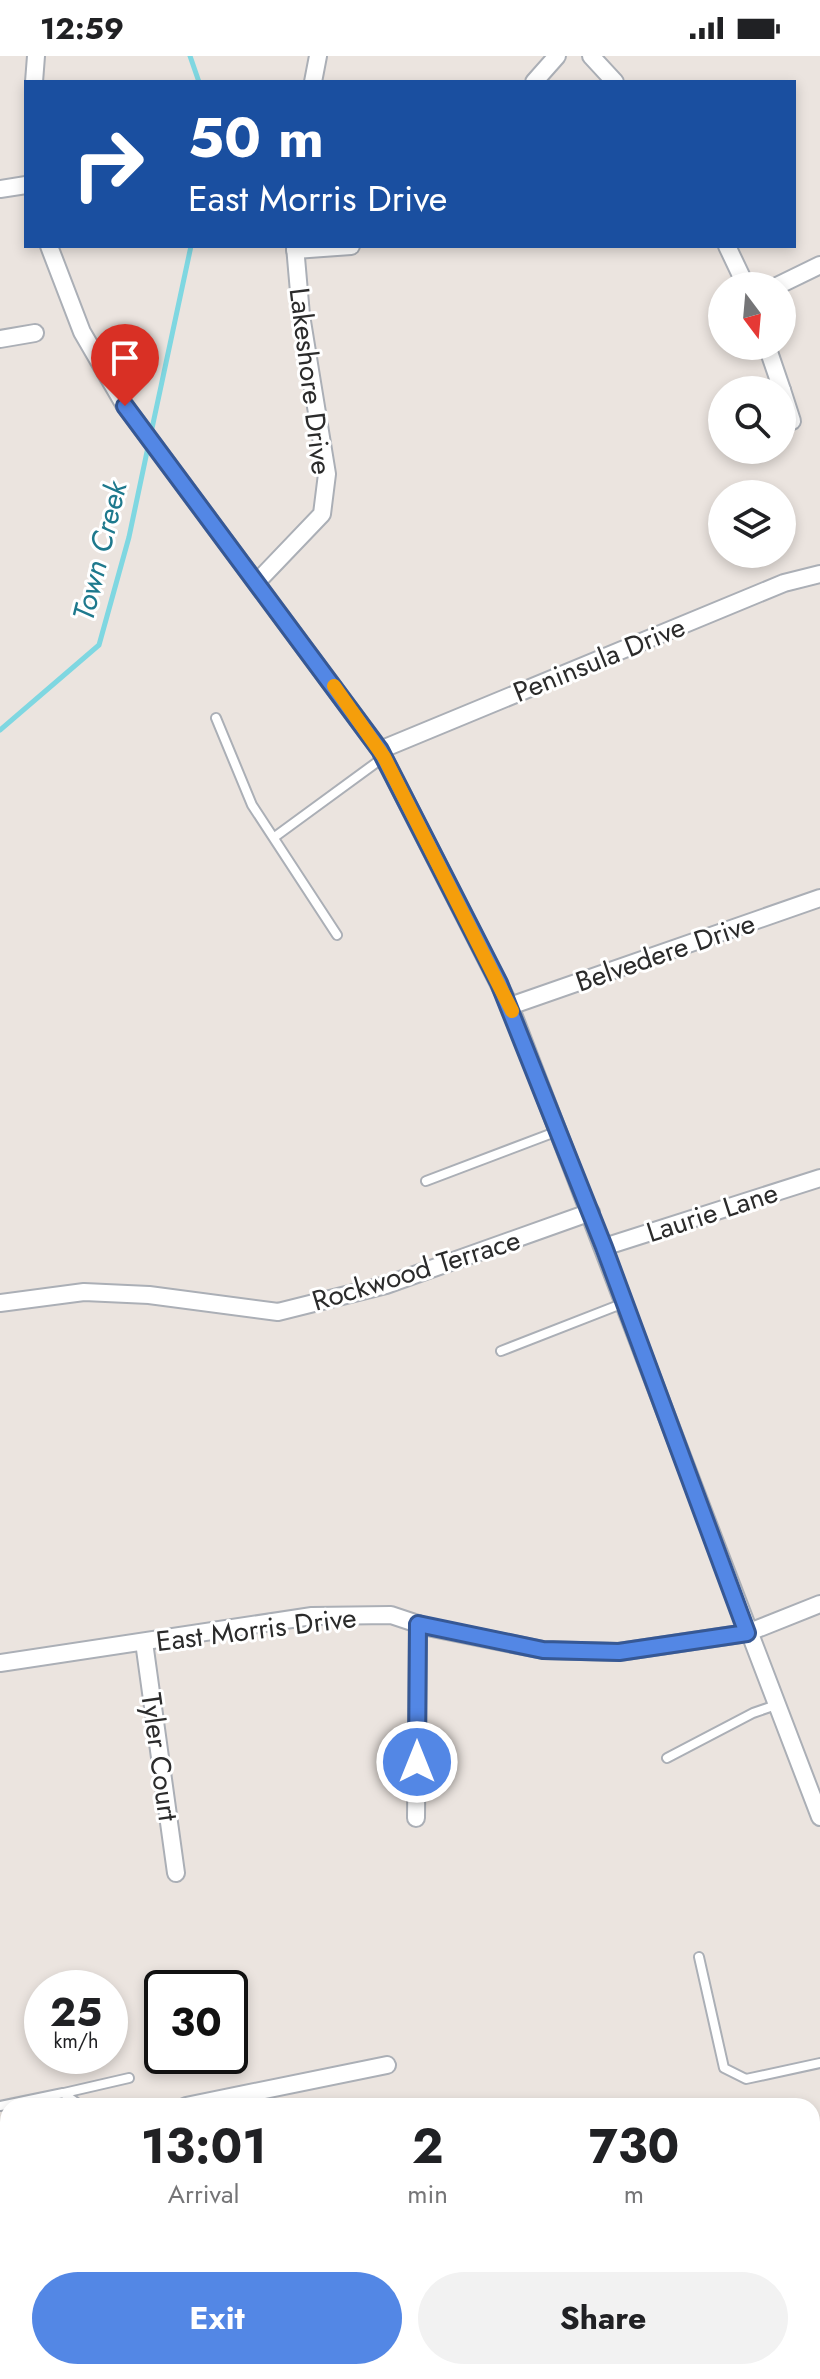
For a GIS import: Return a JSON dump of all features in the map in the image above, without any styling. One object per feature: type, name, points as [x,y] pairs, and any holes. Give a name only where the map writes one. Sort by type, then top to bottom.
[{"type":"street","points":[[34,80],[36,56]]},
{"type":"street","points":[[313,80],[318,56]]},
{"type":"street","points":[[536,80],[559,56]]},
{"type":"street","points":[[542,80],[559,56]]},
{"type":"street","points":[[591,56],[613,80]]},
{"type":"street","points":[[0,189],[24,185]]},
{"type":"street","points":[[50,248],[60,283],[82,332],[125,406],[382,753],[510,1006],[591,1212],[747,1633],[820,1817]]},
{"type":"street","name":"Lakeshore Drive","points":[[257,582],[322,514],[327,474],[301,315],[298,248]]},
{"type":"street","points":[[728,248],[739,272]]},
{"type":"street","points":[[796,277],[820,265]]},
{"type":"street","points":[[0,339],[35,333]]},
{"type":"street","name":"Peninsula Drive","points":[[382,753],[784,583],[820,574]]},
{"type":"street","name":"Belvedere Drive","points":[[510,1006],[820,898]]},
{"type":"street","name":"Laurie Lane","points":[[604,1247],[820,1178]]},
{"type":"street","name":"Rockwood Terrace","points":[[0,1303],[84,1292],[149,1295],[278,1312],[386,1285],[591,1212]]},
{"type":"street","name":"East Morris Drive","points":[[0,1663],[312,1616],[391,1615],[418,1624],[543,1650],[619,1652],[747,1633],[820,1604]]},
{"type":"street","points":[[416,1818],[418,1624]]},
{"type":"street","name":"Tyler Court","points":[[144,1642],[176,1873]]},
{"type":"street","points":[[225,2098],[387,2065]]},
{"type":"lane","points":[[216,718],[252,805],[276,836],[337,935]]},
{"type":"lane","points":[[276,836],[382,753]]},
{"type":"lane","points":[[426,1181],[559,1131]]},
{"type":"lane","points":[[501,1351],[625,1303]]},
{"type":"lane","points":[[667,1758],[753,1713],[776,1705]]},
{"type":"lane","points":[[699,1957],[724,2068],[746,2079],[820,2063]]},
{"type":"lane","points":[[39,2098],[129,2078]]},
{"type":"lane","points":[[63,2093],[70,2098]]},
{"type":"waterway","name":"Town Creek","points":[[190,56],[198,80]]},
{"type":"waterway","name":"Town Creek","points":[[151,433],[191,248]]},
{"type":"waterway","name":"Town Creek","points":[[0,730],[99,645],[129,537],[148,447]]},
{"type":"slow traffic","points":[[334,686],[384,757],[512,1011]]},
{"type":"route","points":[[125,406],[380,750],[499,983],[604,1247],[747,1633],[619,1652],[543,1650],[418,1624],[417,1762]]}]
